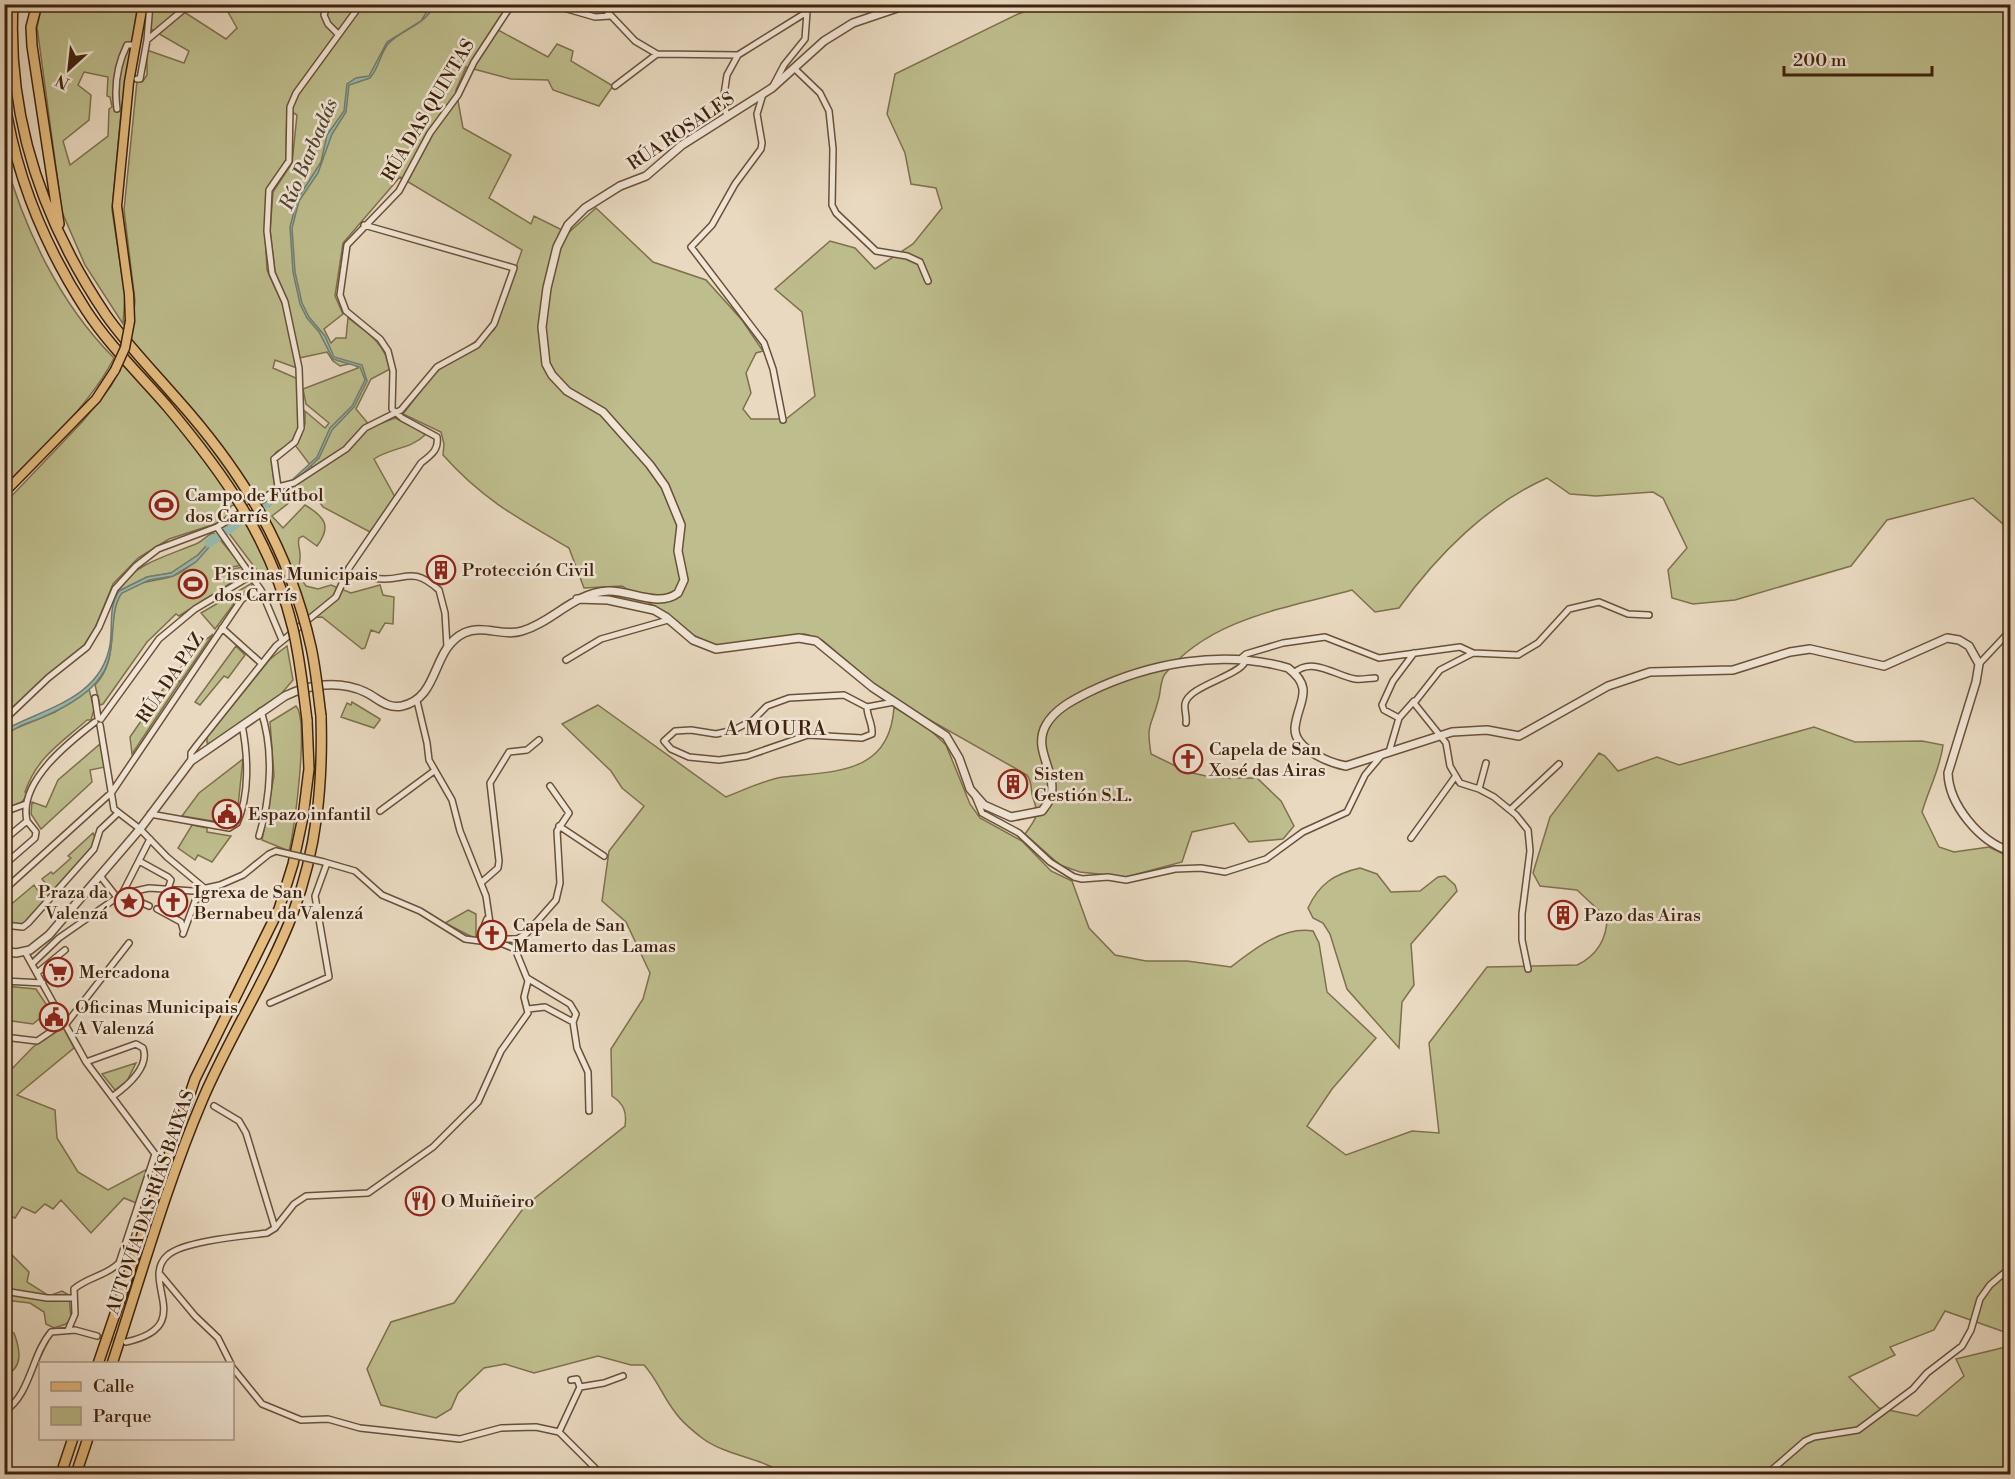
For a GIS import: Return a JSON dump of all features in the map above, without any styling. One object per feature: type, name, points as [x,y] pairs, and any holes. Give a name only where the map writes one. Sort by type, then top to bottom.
[{"type":"highway","name":"AUTOVÍA DAS RÍAS BAIXAS","points":[[13,4],[14,70],[26,142],[40,192],[66,252],[108,316],[228,462],[268,524],[301,606],[312,650],[321,716],[319,806],[312,850],[300,893],[274,956],[224,1053],[184,1145],[113,1362]]},
{"type":"highway","points":[[37,4],[31,27],[32,45],[55,208],[66,252]]},
{"type":"highway","name":"AUTOVÍA DAS RÍAS BAIXAS","points":[[4,97],[9,128],[27,195],[49,246],[86,310],[218,468],[255,527],[288,610],[298,655],[307,720],[309,770],[303,817],[293,864],[279,909],[192,1088],[99,1362]]},
{"type":"highway","points":[[4,132],[18,180],[51,259],[86,310]]},
{"type":"highway","points":[[61,1474],[72,1440]]},
{"type":"highway","points":[[76,1474],[87,1440]]},
{"type":"main road","points":[[4,494],[96,399],[115,370],[125,348],[130,321],[129,294],[117,206],[129,82],[143,4]]},
{"type":"street","points":[[137,79],[140,79],[144,72],[150,4]]},
{"type":"street","points":[[147,40],[190,4]]},
{"type":"street","points":[[328,4],[324,15],[328,24],[338,34]]},
{"type":"street","points":[[278,487],[274,459],[295,442],[301,428],[299,368],[285,302],[272,273],[267,231],[269,190],[289,161],[290,107],[307,77],[361,4]]},
{"type":"street","name":"RÚA DAS QUINTAS","points":[[395,414],[391,404],[393,371],[388,351],[380,339],[346,311],[340,295],[347,245],[399,190],[438,120],[458,95],[474,62],[512,4]]},
{"type":"street","points":[[550,4],[595,17],[610,16]]},
{"type":"street","points":[[600,4],[635,41],[657,54],[738,55]]},
{"type":"street","points":[[727,116],[723,101],[727,75],[738,55],[807,12],[812,4]]},
{"type":"street","points":[[875,15],[881,4]]},
{"type":"street","name":"RÚA ROSALES","points":[[453,640],[474,630],[522,631],[577,599],[594,592],[614,591],[666,599],[678,593],[684,580],[678,551],[681,525],[664,486],[650,465],[603,412],[575,396],[552,375],[543,348],[542,327],[547,288],[562,235],[585,208],[612,191],[646,176],[682,145],[772,88],[838,32],[875,15],[909,4]]},
{"type":"street","points":[[772,88],[784,65],[805,39],[807,12]]},
{"type":"street","points":[[117,109],[114,90],[122,77],[118,63],[127,45],[135,45]]},
{"type":"street","points":[[615,86],[657,54]]},
{"type":"street","points":[[794,68],[826,104],[833,149],[832,205],[836,213],[876,251],[907,256],[920,262],[928,281]]},
{"type":"street","points":[[763,94],[757,114],[761,149],[735,184],[712,225],[691,247],[764,343],[773,369],[783,420]]},
{"type":"street","points":[[4,720],[94,638],[115,588],[125,575],[158,549],[217,527],[264,500],[278,487],[289,484],[346,448],[365,428],[395,414],[436,368],[477,345],[487,336],[494,324],[514,268],[364,225]]},
{"type":"street","points":[[191,761],[191,753],[261,663],[282,640],[336,597],[349,568],[421,463],[434,453],[437,437],[395,414]]},
{"type":"street","points":[[217,527],[261,590],[282,640]]},
{"type":"street","points":[[374,578],[384,580],[409,574],[432,584],[439,590],[443,601],[447,647]]},
{"type":"street","points":[[4,865],[35,838],[36,832],[27,821],[26,804],[39,772],[82,732],[99,721],[159,639],[195,609],[252,575]]},
{"type":"street","name":"RÚA DA PAZ","points":[[6,886],[112,792],[242,599],[261,590]]},
{"type":"street","points":[[577,599],[634,604],[654,610],[693,640],[716,649],[799,638],[816,640],[894,702],[946,736],[960,758],[982,813],[1019,833],[1050,862],[1074,877],[1082,879],[1108,877],[1126,880],[1165,870],[1201,868],[1225,872],[1266,859],[1303,832],[1347,812],[1365,775],[1381,756]]},
{"type":"street","points":[[1186,723],[1185,705],[1188,699],[1210,682],[1239,670],[1246,654],[1265,647],[1325,637],[1374,657],[1460,647],[1473,653],[1509,656],[1521,654],[1538,643],[1574,607],[1599,602],[1628,614],[1648,615]]},
{"type":"street","points":[[566,660],[601,639],[669,620]]},
{"type":"street","points":[[222,628],[261,663]]},
{"type":"street","points":[[4,951],[25,952],[36,947],[49,935],[140,829],[191,761],[261,711],[301,688],[326,685],[365,692],[389,707],[417,701],[430,684],[447,647],[453,640],[445,631]]},
{"type":"street","points":[[1978,664],[2010,631]]},
{"type":"street","points":[[975,796],[998,813],[1011,817],[1042,812],[1051,796],[1051,782],[1040,745],[1045,726],[1054,714],[1073,700],[1122,676],[1185,663],[1241,662],[1278,666],[1294,673],[1302,683],[1304,692],[1296,733],[1306,747],[1324,758],[1346,766],[1439,735],[1475,729],[1519,736],[1608,686],[1650,672],[1678,669],[1733,670],[1798,650],[1827,651],[1884,666],[1947,638],[1959,640],[1969,646],[1978,664],[1976,682],[1948,773],[1948,786],[1953,797],[1983,837],[1999,848],[2010,851]]},
{"type":"street","points":[[1399,718],[1384,710],[1382,705],[1393,681],[1414,653]]},
{"type":"street","points":[[1389,753],[1399,718],[1440,670],[1473,653]]},
{"type":"street","points":[[1294,673],[1302,668],[1321,667],[1356,679],[1375,678]]},
{"type":"street","points":[[867,707],[867,716],[873,727],[872,734],[862,738],[808,735],[747,756],[719,760],[689,757],[670,749],[664,741],[675,731],[691,730],[716,734],[734,730],[753,720],[767,706],[789,698],[844,695],[867,707],[894,702]]},
{"type":"street","points":[[95,698],[112,802],[118,813],[140,829],[203,887]]},
{"type":"street","points":[[417,701],[434,771],[452,800],[460,831],[482,882],[493,929],[503,941],[515,949]]},
{"type":"street","points":[[1414,701],[1424,718],[1448,747],[1450,766],[1455,777],[1465,787],[1479,789],[1510,810],[1526,826],[1530,838],[1522,914],[1522,940],[1528,969]]},
{"type":"street","points":[[259,836],[270,778],[269,752],[261,711]]},
{"type":"street","points":[[150,814],[229,828],[237,824],[243,799],[246,759],[242,725]]},
{"type":"street","points":[[82,732],[94,728],[102,735]]},
{"type":"street","points":[[482,882],[498,868],[499,861],[490,783],[509,752],[527,750],[539,740]]},
{"type":"street","points":[[1479,789],[1486,763]]},
{"type":"street","points":[[1510,810],[1559,764]]},
{"type":"street","points":[[380,811],[434,771]]},
{"type":"street","points":[[109,773],[114,779],[123,775]]},
{"type":"street","points":[[1411,838],[1455,777]]},
{"type":"street","points":[[157,909],[181,922],[183,934],[195,901],[208,889],[243,875],[276,851],[355,871],[382,895],[420,911],[465,939],[503,941],[517,939],[531,929],[553,905],[559,894],[557,837],[559,826],[567,816],[568,809],[550,786]]},
{"type":"street","points":[[4,812],[26,804]]},
{"type":"street","points":[[4,925],[23,927],[28,923],[94,849],[100,830],[118,813]]},
{"type":"street","points":[[4,840],[27,821]]},
{"type":"street","points":[[559,826],[604,856]]},
{"type":"street","points":[[120,895],[150,839]]},
{"type":"street","points":[[139,861],[171,880]]},
{"type":"street","points":[[270,1003],[329,977],[315,896],[326,863]]},
{"type":"street","points":[[168,889],[171,880],[183,871]]},
{"type":"street","points":[[101,876],[120,895],[128,910],[135,906]]},
{"type":"street","points":[[33,963],[59,939],[120,895],[149,888],[193,891],[220,885]]},
{"type":"street","points":[[120,895],[149,906]]},
{"type":"street","points":[[479,939],[487,924],[488,915]]},
{"type":"street","points":[[126,1342],[145,1338],[154,1332],[163,1319],[165,1306],[160,1274],[165,1258],[184,1247],[267,1233],[275,1228],[294,1204],[306,1196],[368,1193],[433,1147],[478,1102],[501,1051],[526,1016],[528,1009],[524,997],[527,978],[515,949],[517,939]]},
{"type":"street","points":[[4,1037],[37,1041],[65,1023],[129,943]]},
{"type":"street","points":[[37,973],[65,950]]},
{"type":"street","points":[[25,952],[86,1062],[155,1154],[119,1263],[110,1271],[74,1289],[75,1314],[68,1330]]},
{"type":"street","points":[[527,978],[570,1004],[576,1014],[573,1022],[577,1048],[588,1072],[589,1111]]},
{"type":"street","points":[[4,981],[43,983]]},
{"type":"street","points":[[528,1009],[545,1008],[573,1022]]},
{"type":"street","points":[[86,1062],[136,1044],[143,1048],[144,1057],[132,1081],[112,1097]]},
{"type":"street","points":[[214,1106],[239,1121],[246,1133],[275,1228]]},
{"type":"street","points":[[1767,1474],[1805,1442],[1814,1437],[1858,1430],[1913,1389],[1927,1373],[1962,1346],[1971,1330],[1980,1299],[1990,1285],[2010,1268]]},
{"type":"street","points":[[160,1274],[195,1316],[218,1338],[230,1362]]},
{"type":"street","points":[[4,1290],[47,1298],[74,1298]]},
{"type":"street","points":[[4,1412],[19,1399],[41,1344],[51,1332],[68,1330],[97,1336]]},
{"type":"street","points":[[234,1368],[262,1404],[301,1420],[328,1419],[360,1428],[460,1439],[501,1428],[536,1427],[559,1432],[601,1474]]},
{"type":"street","points":[[580,1387],[604,1383],[623,1376]]},
{"type":"street","points":[[559,1432],[580,1387],[577,1379],[571,1380]]},
{"type":"green space","points":[[1046,4],[2010,5],[2010,530],[1973,498],[1887,520],[1851,566],[1735,600],[1693,604],[1672,598],[1668,570],[1687,548],[1663,498],[1653,492],[1596,496],[1570,494],[1547,478],[1504,502],[1465,533],[1430,569],[1399,608],[1375,612],[1352,590],[1276,610],[1227,628],[1204,640],[1183,655],[1165,674],[1149,731],[1151,754],[1188,772],[1215,778],[1257,778],[1281,801],[1294,826],[1283,839],[1249,842],[1234,823],[1192,832],[1182,862],[1126,877],[1080,872],[1060,865],[1025,834],[1036,814],[1031,784],[1027,775],[891,698],[822,640],[805,634],[737,646],[715,646],[695,636],[670,616],[622,586],[584,588],[569,548],[487,496],[443,455],[444,444],[441,432],[403,414],[432,376],[459,352],[494,330],[522,250],[400,177],[343,243],[335,296],[343,314],[324,329],[331,343],[336,338],[346,338],[348,318],[375,339],[388,360],[390,369],[371,379],[356,409],[371,427],[395,418],[422,431],[425,435],[413,443],[374,459],[395,497],[370,532],[323,507],[312,492],[294,499],[272,516],[283,528],[305,505],[322,518],[324,533],[317,546],[303,536],[299,538],[298,572],[306,586],[318,589],[331,585],[351,593],[380,585],[383,595],[394,597],[393,624],[385,623],[379,633],[371,630],[365,648],[362,649],[322,617],[308,618],[291,595],[259,573],[225,528],[238,517],[265,503],[277,491],[294,486],[314,470],[295,445],[305,424],[305,411],[325,428],[329,423],[306,404],[303,389],[358,368],[353,363],[340,366],[327,352],[299,358],[287,303],[275,272],[270,231],[273,192],[292,163],[297,115],[287,109],[286,160],[267,190],[265,231],[267,270],[283,305],[297,368],[275,360],[273,368],[298,379],[300,412],[299,425],[292,440],[274,455],[275,486],[268,493],[231,506],[228,515],[215,524],[169,539],[138,558],[113,584],[95,628],[84,645],[5,716],[5,503],[83,421],[111,386],[121,367],[133,320],[135,301],[124,210],[137,81],[143,81],[147,75],[147,50],[184,63],[189,51],[149,28],[153,5],[194,5],[184,12],[226,39],[237,28],[224,5],[508,5],[498,30],[548,57],[557,44],[573,51],[571,61],[613,86],[599,106],[553,90],[548,80],[511,79],[466,67],[456,90],[463,128],[511,155],[489,198],[531,224],[534,216],[568,233],[596,208],[653,262],[706,280],[742,320],[763,351],[756,353],[746,373],[751,393],[743,409],[751,419],[786,419],[815,396],[802,312],[775,289],[830,241],[855,248],[875,269],[913,244],[942,208],[936,188],[911,184],[905,153],[887,114],[895,74],[1018,14]]},
{"type":"green space","points":[[42,5],[138,5],[121,113],[112,210],[125,295],[123,324],[85,265],[62,212],[37,27]],"holes":[[[84,72],[108,77],[107,96],[110,97],[112,107],[109,109],[108,136],[70,165],[63,141],[89,120],[91,95],[78,85]]]},
{"type":"green space","points":[[4,156],[22,211],[46,264],[77,314],[114,358],[79,409],[5,485]]},
{"type":"green space","points":[[213,533],[217,534],[198,555],[171,573],[147,577],[119,591],[115,590],[143,567],[198,543]]},
{"type":"green space","points":[[218,537],[241,565],[229,568],[230,570],[242,567],[245,574],[179,616],[176,614],[147,642],[103,704],[100,705],[95,685],[103,675],[110,653],[113,619],[119,597],[136,585],[180,573]]},
{"type":"green space","points":[[252,583],[252,588],[241,594],[215,629],[201,613]]},
{"type":"green space","points":[[213,634],[181,681],[171,680],[180,682],[132,754],[130,737],[170,679],[190,658],[190,652]]},
{"type":"green space","points":[[236,646],[245,655],[228,678],[224,676],[200,705],[195,702]]},
{"type":"green space","points":[[287,646],[293,680],[281,694],[211,744],[207,743],[207,737],[270,659]]},
{"type":"green space","points":[[89,689],[94,709],[91,720],[87,720],[50,752],[36,769],[25,792],[28,794],[22,802],[5,810],[8,783],[5,774],[5,737],[12,730],[55,712]]},
{"type":"green space","points":[[352,702],[380,719],[374,728],[341,717],[347,703],[351,705]]},
{"type":"green space","points":[[598,705],[726,797],[776,778],[839,770],[871,757],[882,746],[890,729],[894,707],[927,727],[946,745],[970,804],[980,818],[1022,841],[1051,871],[1072,881],[1089,928],[1115,955],[1146,961],[1187,961],[1231,967],[1259,946],[1280,935],[1302,930],[1313,931],[1319,943],[1327,992],[1376,1038],[1332,1089],[1307,1126],[1346,1155],[1412,1131],[1439,1133],[1429,1043],[1487,967],[1577,965],[1590,957],[1600,946],[1607,918],[1577,890],[1540,886],[1533,873],[1550,817],[1599,753],[1605,756],[1618,771],[1657,757],[1679,765],[1814,727],[1855,742],[1922,741],[1943,745],[1922,812],[1939,847],[1954,852],[1989,847],[2010,857],[2010,1334],[1945,1311],[1934,1330],[1890,1347],[1895,1355],[1849,1377],[1879,1408],[1917,1416],[1964,1376],[1956,1359],[2010,1346],[2010,1474],[784,1474],[775,1468],[722,1449],[702,1438],[678,1415],[644,1365],[631,1365],[598,1356],[534,1373],[505,1364],[484,1368],[458,1393],[451,1409],[436,1418],[381,1405],[367,1369],[391,1322],[454,1303],[525,1206],[625,1126],[624,1109],[612,1096],[611,1049],[643,999],[650,973],[626,922],[602,901],[609,851],[644,806],[622,788],[611,771],[562,724]]},
{"type":"green space","points":[[296,706],[300,715],[301,752],[289,851],[262,840],[274,776],[270,722]]},
{"type":"green space","points":[[100,744],[105,767],[90,770],[92,782],[41,829],[31,814],[32,802],[46,807],[58,780]]},
{"type":"green space","points":[[243,759],[238,806],[223,810],[213,821],[182,816],[199,793]]},
{"type":"green space","points":[[192,825],[207,828],[207,832],[231,836],[212,862],[198,855],[195,860],[178,848]]},
{"type":"green space","points":[[93,833],[97,842],[23,927],[5,924],[4,911],[34,885],[41,895],[50,889],[42,879],[51,872],[53,874],[71,858],[68,856]]},
{"type":"green space","points":[[1360,868],[1377,874],[1391,892],[1420,891],[1438,877],[1445,876],[1455,885],[1457,891],[1411,944],[1414,985],[1402,1002],[1399,1048],[1347,989],[1330,934],[1323,923],[1313,918],[1308,908],[1317,892],[1328,881],[1342,873]]},
{"type":"green space","points":[[170,891],[186,892],[179,917],[163,911]]},
{"type":"green space","points":[[468,910],[476,914],[476,939],[445,923]]},
{"type":"green space","points":[[5,986],[36,989],[50,1010],[33,1024],[5,1020]]},
{"type":"green space","points":[[63,1027],[74,1048],[17,1095],[55,1110],[57,1138],[78,1172],[108,1190],[149,1168],[136,1203],[124,1198],[91,1233],[61,1200],[53,1209],[45,1204],[35,1213],[22,1207],[15,1218],[5,1214],[4,1077],[33,1047]]},
{"type":"green space","points":[[136,1063],[127,1081],[115,1090],[102,1074]]},
{"type":"green space","points":[[4,1247],[29,1272],[27,1282],[49,1296],[62,1291],[69,1295],[71,1318],[66,1324],[54,1328],[46,1324],[44,1312],[30,1303],[5,1300]]},
{"type":"green space","points":[[5,1330],[14,1333],[19,1357],[15,1368],[5,1375]]},
{"type":"water","points":[[431,5],[434,5],[425,18],[419,23],[394,39],[388,44],[370,78],[349,85],[346,112],[332,134],[318,173],[299,201],[292,228],[295,272],[302,303],[309,317],[325,336],[334,357],[362,365],[367,381],[354,407],[332,430],[319,458],[269,506],[267,503],[317,457],[330,428],[352,406],[365,380],[360,367],[333,359],[319,332],[307,318],[300,304],[293,272],[290,227],[297,200],[321,162],[327,135],[344,111],[347,84],[356,78],[369,76],[387,42],[421,21]]},
{"type":"water","points":[[217,534],[218,537],[196,562],[173,576],[149,580],[122,593],[115,610],[110,655],[101,676],[89,690],[66,706],[17,727],[5,737],[5,731],[8,728],[71,698],[85,689],[96,677],[105,663],[110,645],[113,604],[119,591],[147,577],[171,573],[198,555]]},
{"type":"waterway","points":[[209,543],[276,496]]},
{"type":"tunnel","points":[[97,1336],[121,1341]]},
{"type":"place","name":"Campo de Fútbol dos Carrís","points":[[164,505]]},
{"type":"place","name":"Protección Civil","points":[[441,570]]},
{"type":"place","name":"Piscinas Municipais dos Carrís","points":[[193,584]]},
{"type":"place","name":"Capela de San Xosé das Airas","points":[[1188,759]]},
{"type":"place","name":"Sisten Gestión S.L.","points":[[1013,784]]},
{"type":"place","name":"Espazo infantil","points":[[227,814]]},
{"type":"place","name":"Praza da Valenzá","points":[[129,902]]},
{"type":"place","name":"Igrexa de San Bernabeu da Valenzá","points":[[173,902]]},
{"type":"place","name":"Pazo das Airas","points":[[1563,915]]},
{"type":"place","name":"Capela de San Mamerto das Lamas","points":[[492,935]]},
{"type":"place","name":"Mercadona","points":[[58,972]]},
{"type":"place","name":"Oficinas Municipais A Valenzá","points":[[54,1017]]},
{"type":"place","name":"O Muiñeiro","points":[[420,1201]]},
{"type":"district","name":"A MOURA","points":[[776,728]]},
{"type":"water label","name":"Río Barbadás","points":[[308,154]]}]
